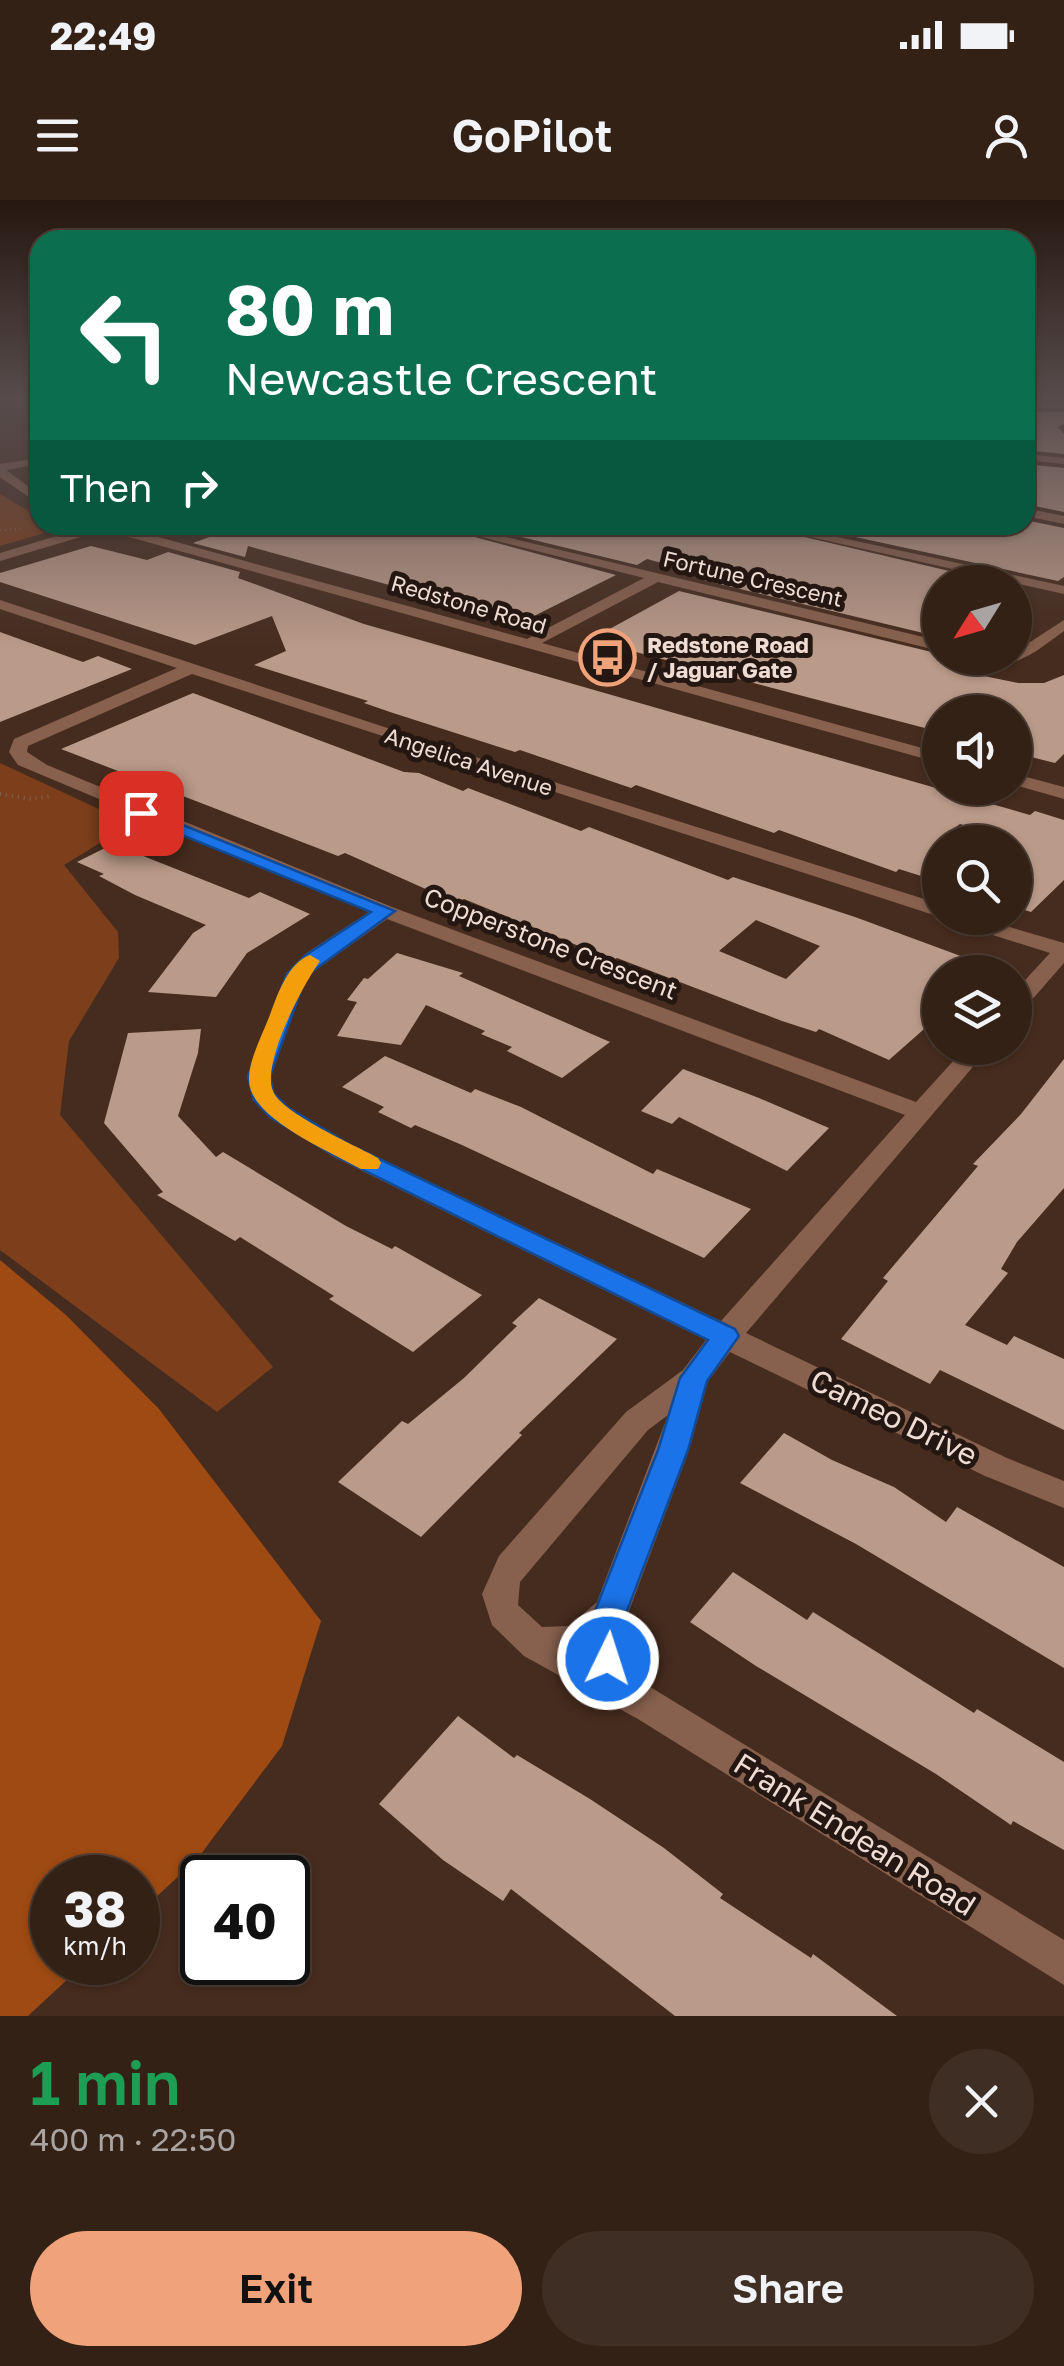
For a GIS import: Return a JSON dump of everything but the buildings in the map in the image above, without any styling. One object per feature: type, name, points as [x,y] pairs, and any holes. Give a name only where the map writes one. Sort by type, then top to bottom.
[{"type":"street","points":[[1035,514],[1064,520]]},
{"type":"street","points":[[0,558],[72,535]]},
{"type":"street","name":"Redstone Road","points":[[140,535],[922,753]]},
{"type":"street","name":"Fortune Crescent","points":[[481,535],[922,642]]},
{"type":"street","points":[[810,535],[1064,590]]},
{"type":"street","points":[[528,644],[655,578]]},
{"type":"street","name":"Angelica Avenue","points":[[0,604],[466,760],[922,905]]},
{"type":"street","points":[[1032,647],[1064,624]]},
{"type":"street","name":"Copperstone Crescent","points":[[192,668],[45,729],[20,743],[18,752],[24,761],[72,784],[385,911],[920,1112]]},
{"type":"street","points":[[1032,784],[1064,793]]},
{"type":"street","name":"Cameo Drive","points":[[385,911],[297,974],[259,1076],[262,1095],[278,1112],[343,1151],[996,1467],[1064,1495]]},
{"type":"street","points":[[1015,935],[1064,950],[1032,986]]},
{"type":"street","name":"Frank Endean Road","points":[[962,1065],[725,1336],[694,1378],[637,1421],[501,1579],[498,1596],[503,1612],[524,1636],[646,1704],[1064,1964]]},
{"type":"street","name":"Frank Endean Road","points":[[646,1704],[608,1659],[604,1642],[611,1611],[673,1450],[694,1378]]},
{"type":"street","name":"Frank Endean Road","points":[[524,1636],[563,1646],[578,1642],[611,1611]]},
{"type":"path","points":[[0,794],[31,798],[56,795]]},
{"type":"shaded area","points":[[0,494],[30,512],[30,535],[38,535],[0,546]]},
{"type":"shaded area","points":[[0,763],[131,824],[64,865],[118,932],[119,958],[69,1041],[60,1115],[273,1367],[217,1412],[0,1250]]},
{"type":"shaded area","points":[[0,1260],[66,1315],[159,1409],[321,1621],[282,1746],[200,1855],[180,1855],[180,1875],[160,1893],[160,1855],[30,1855],[30,1985],[61,1985],[28,2016],[0,2016]]},
{"type":"slow traffic","points":[[310,961],[290,988],[259,1076],[262,1095],[278,1112],[369,1163]]},
{"type":"place","name":"Redstone Road / Jaguar Gate","points":[[608,657]]},
{"type":"route","points":[[141,813],[385,911],[297,974],[259,1076],[262,1095],[278,1112],[343,1151],[725,1336],[694,1378],[673,1450],[611,1611],[604,1642],[608,1659]]}]
